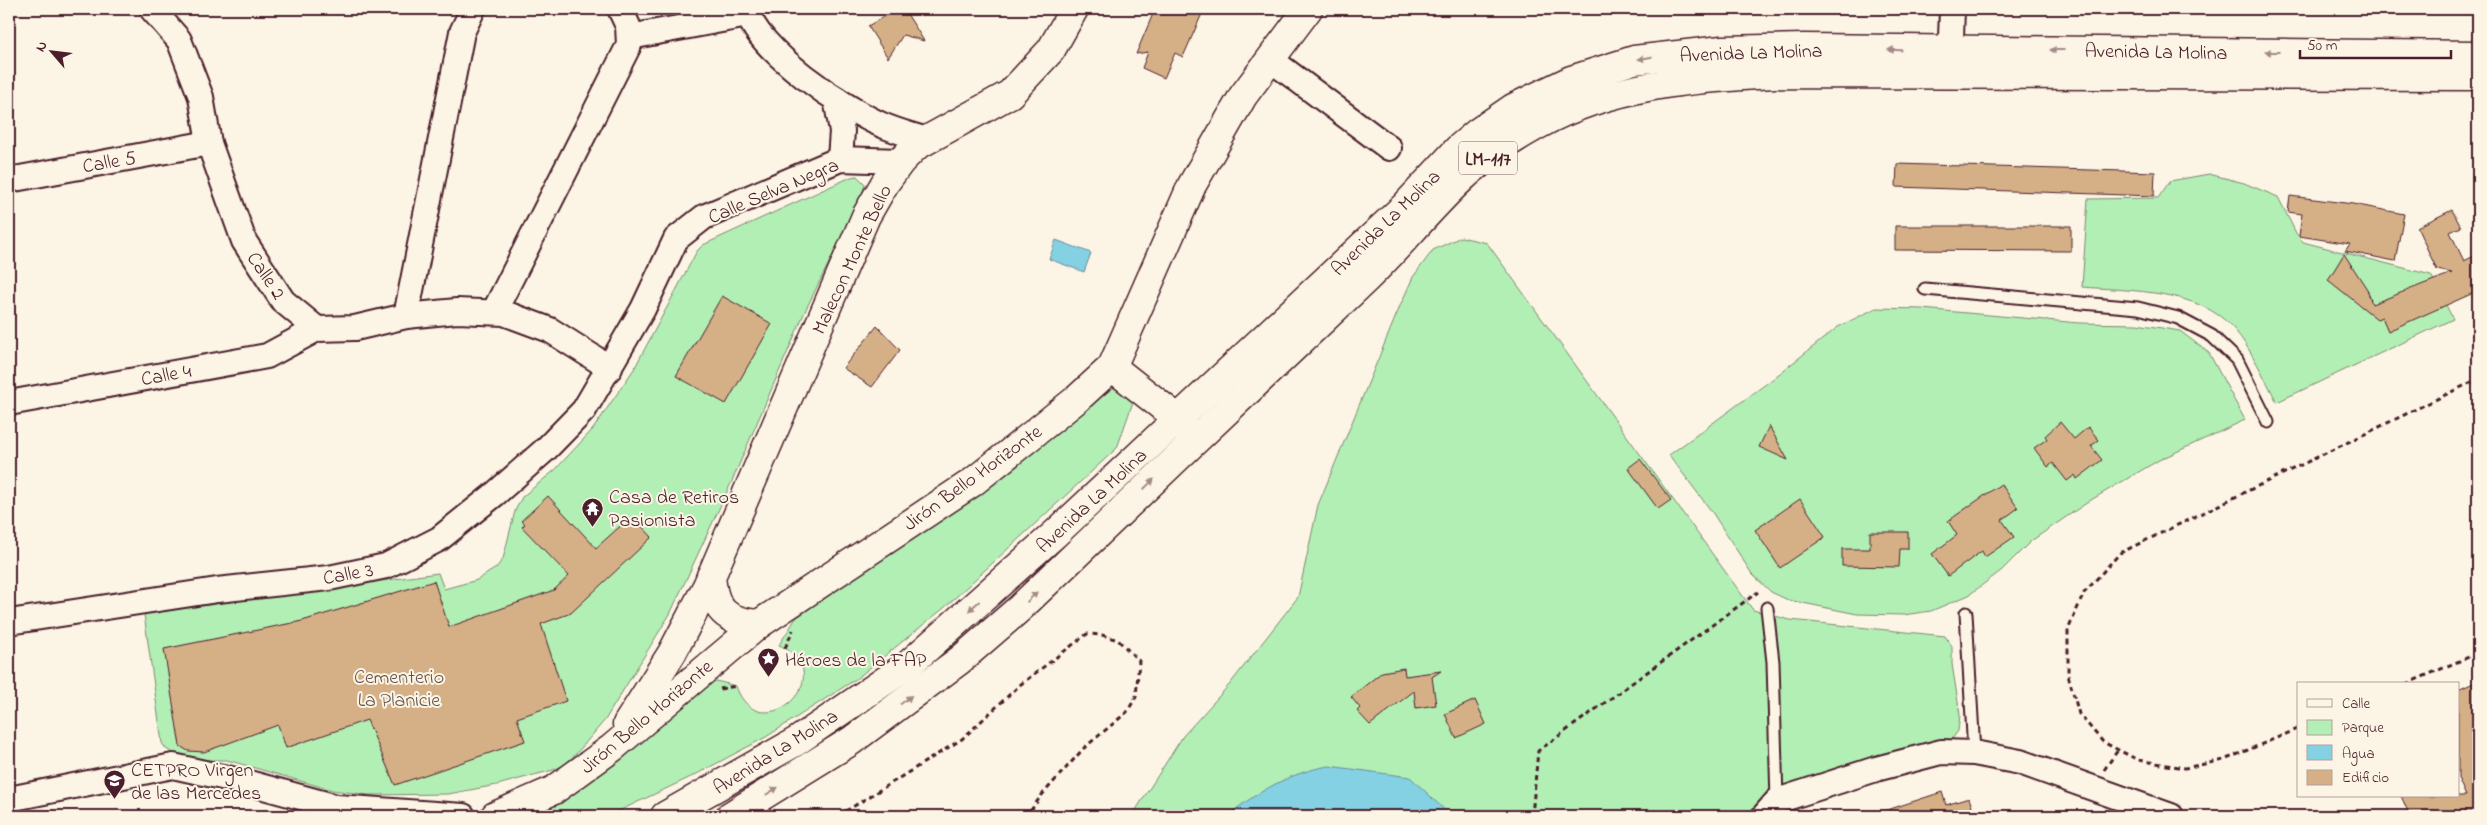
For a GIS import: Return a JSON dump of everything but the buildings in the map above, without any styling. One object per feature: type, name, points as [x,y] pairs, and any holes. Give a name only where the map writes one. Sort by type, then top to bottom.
[{"type":"main road","name":"Malecon Monte Bello","points":[[612,748],[672,653],[711,576],[866,216],[901,161],[916,146],[1010,94],[1051,50],[1074,9]]},
{"type":"main road","name":"Jirón Bello Horizonte","points":[[495,816],[554,790],[612,748],[758,624],[973,482],[1077,399],[1112,367],[1192,185],[1243,96],[1308,9]]},
{"type":"main road","name":"Avenida La Molina","points":[[665,816],[796,742],[908,665],[1056,533],[1404,207],[1458,149],[1478,132],[1536,95],[1600,69],[1634,60],[1662,55],[1755,49],[1950,63],[2478,76]]},
{"type":"main road","name":"Avenida La Molina","points":[[730,816],[851,741],[960,660],[1019,609],[1379,266],[1457,182],[1506,144],[1540,124],[1587,104],[1644,88],[1679,81],[1950,63],[2057,50],[2478,55]]},
{"type":"main road","points":[[1112,367],[1177,419],[1195,440]]},
{"type":"main road","points":[[711,576],[713,596],[723,612],[739,622],[758,624]]},
{"type":"street","name":"Calle 2","points":[[152,9],[179,40],[201,97],[209,143],[244,241],[283,301],[317,330]]},
{"type":"street","points":[[406,316],[462,32],[474,9]]},
{"type":"street","points":[[494,312],[622,61],[630,37],[628,26],[620,9]]},
{"type":"street","points":[[1950,63],[1952,9]]},
{"type":"street","points":[[630,37],[748,12],[770,48],[836,99],[882,125],[926,140]]},
{"type":"street","points":[[1270,59],[1390,148]]},
{"type":"street","points":[[836,99],[842,130],[840,159]]},
{"type":"street","name":"Calle 5","points":[[9,180],[209,143]]},
{"type":"street","name":"Calle Selva Negra","points":[[610,368],[642,309],[676,239],[704,217],[840,159],[901,161]]},
{"type":"street","points":[[317,330],[355,328],[406,316],[457,311],[504,313],[550,330],[610,368]]},
{"type":"street","name":"Calle 4","points":[[9,402],[267,356],[317,330]]},
{"type":"street","name":"Calle 3","points":[[9,622],[217,590],[329,578],[386,566],[439,539],[495,494],[546,449],[584,410],[610,368]]},
{"type":"street","points":[[1771,808],[1876,769],[1942,752],[1974,753],[2020,762],[2171,816]]},
{"type":"street","points":[[9,799],[173,766],[249,783],[340,811],[463,816]]},
{"type":"lane","points":[[1925,289],[2138,308],[2178,318],[2212,336],[2237,360],[2268,422]]},
{"type":"lane","points":[[1767,608],[1773,662],[1771,808]]},
{"type":"lane","points":[[1966,613],[1974,753]]},
{"type":"path","points":[[2297,729],[2224,760],[2185,768],[2138,760],[2103,742],[2079,714],[2068,675],[2068,630],[2084,593],[2120,553],[2478,379]]},
{"type":"path","points":[[1532,816],[1538,751],[1758,592]]},
{"type":"path","points":[[838,816],[962,739],[1021,684],[1087,634],[1102,635],[1118,640],[1139,661],[1136,697],[1127,712],[1084,748],[1041,796],[1027,816]]},
{"type":"path","points":[[2411,682],[2478,654]]},
{"type":"green space","points":[[2209,174],[2244,183],[2278,197],[2296,233],[2303,242],[2431,275],[2453,319],[2277,402],[2246,346],[2234,329],[2219,316],[2202,306],[2163,294],[2082,287],[2088,199],[2158,198],[2170,181]]},
{"type":"green space","name":"Cementerio La Planicie","points":[[857,176],[865,184],[861,198],[806,309],[732,481],[670,614],[605,720],[564,765],[553,770],[497,785],[448,794],[369,795],[332,790],[227,760],[202,760],[177,755],[166,749],[162,743],[144,614],[438,573],[444,589],[477,580],[496,568],[503,559],[515,511],[522,497],[555,470],[593,429],[634,369],[697,251],[703,245],[851,177]]},
{"type":"green space","points":[[1461,237],[1487,243],[1753,610],[1790,620],[1945,636],[1952,646],[1952,664],[1960,715],[1958,731],[1949,743],[1834,773],[1758,803],[1745,816],[1132,816],[1183,736],[1230,684],[1298,597],[1318,505],[1413,277],[1433,250]]},
{"type":"green space","points":[[1876,308],[1922,309],[2079,323],[2137,324],[2180,331],[2209,353],[2245,420],[2159,460],[2091,500],[2031,541],[2002,570],[1969,595],[1931,611],[1903,615],[1857,614],[1788,600],[1771,592],[1752,574],[1712,512],[1669,455],[1770,381],[1838,327]]},
{"type":"green space","points":[[1120,383],[1135,396],[1117,448],[944,608],[856,679],[766,737],[693,776],[608,816],[539,816],[708,679],[736,686],[747,704],[762,712],[777,710],[791,702],[800,689],[803,673],[797,658],[779,645],[796,618],[978,489]]},
{"type":"water","points":[[1056,240],[1091,253],[1084,272],[1049,259]]},
{"type":"water","points":[[1329,766],[1410,777],[1451,816],[1227,816],[1275,784],[1301,773]]},
{"type":"place","name":"Casa de Retiros Pasionista","points":[[593,527]]},
{"type":"place","name":"Héroes de la FAP","points":[[769,678]]},
{"type":"place","name":"CETPRO Virgen de las Mercedes","points":[[115,800]]}]
